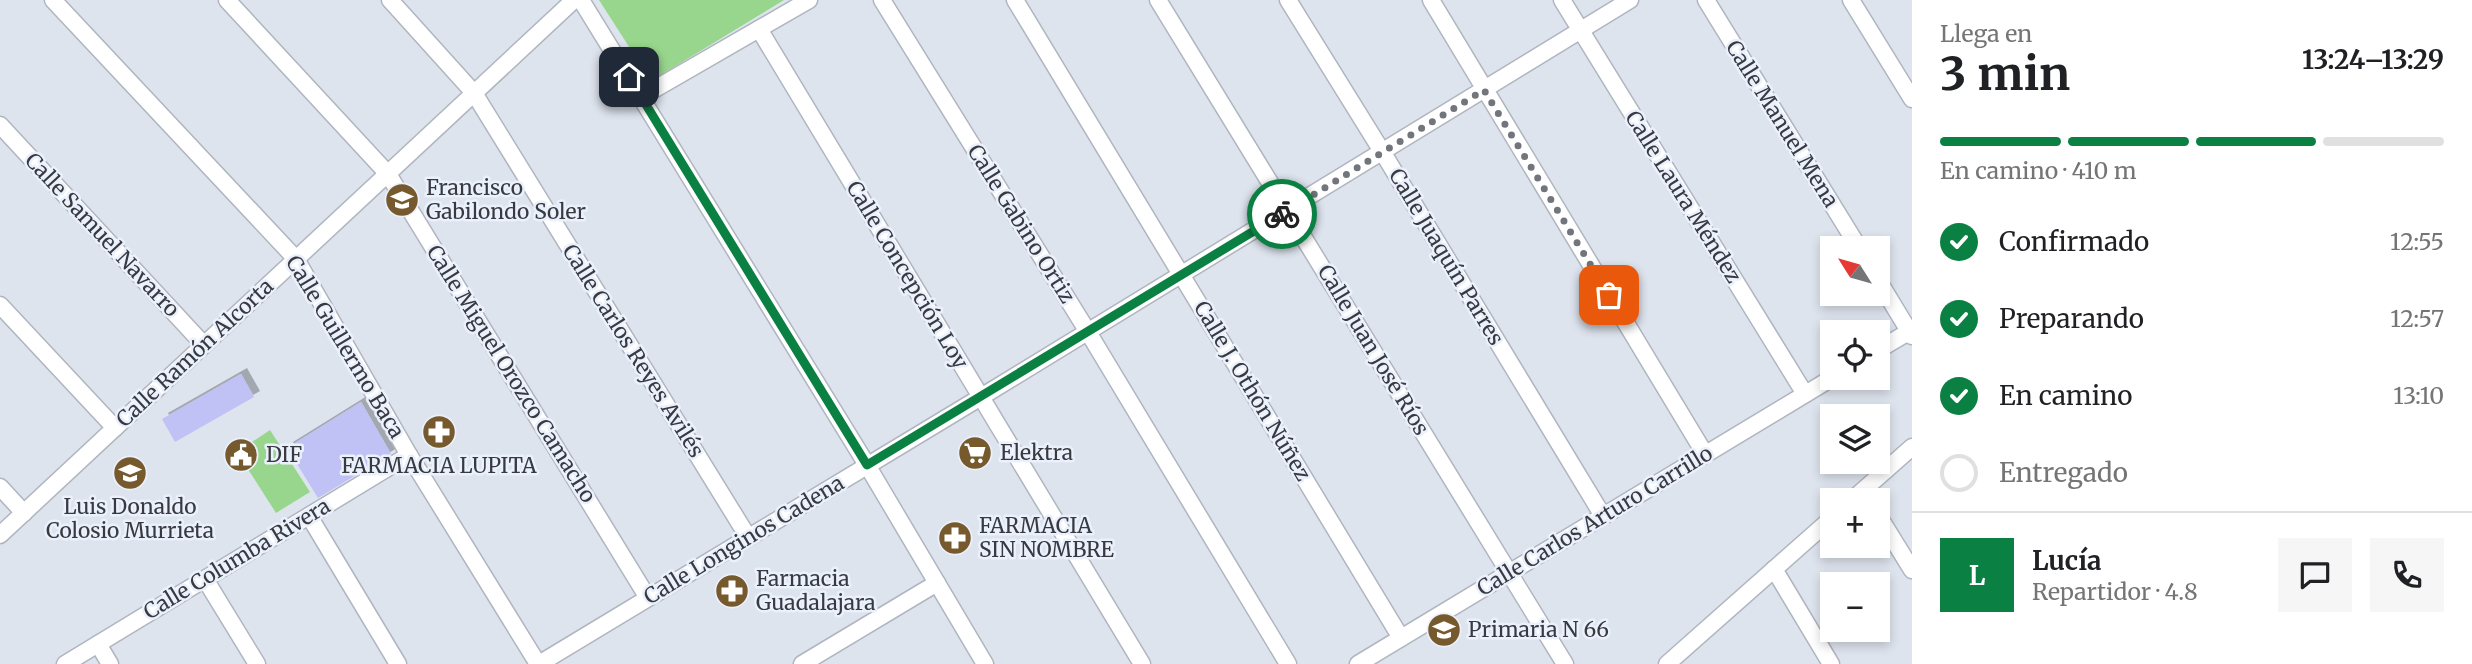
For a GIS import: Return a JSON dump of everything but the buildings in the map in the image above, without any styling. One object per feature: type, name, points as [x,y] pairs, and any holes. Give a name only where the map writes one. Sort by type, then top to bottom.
[{"type":"street","name":"Calle Guillermo Baca","points":[[53,0],[296,259],[410,455],[539,664]]},
{"type":"street","name":"Calle Miguel Orozco Camacho","points":[[227,0],[388,174],[648,598]]},
{"type":"street","name":"Calle Carlos Reyes Avilés","points":[[390,0],[474,93],[748,537]]},
{"type":"street","name":"Calle Ramón Alcorta","points":[[0,535],[574,0]]},
{"type":"street","points":[[581,0],[867,465],[985,664]]},
{"type":"street","points":[[641,97],[809,0]]},
{"type":"street","name":"Calle Gabino Ortiz","points":[[882,0],[1088,332],[1288,664]]},
{"type":"street","name":"Calle J. Othón Núñez","points":[[1015,0],[1401,638]]},
{"type":"street","name":"Calle Juan José Ríos","points":[[1158,0],[1565,664]]},
{"type":"street","name":"Calle Juaquín Parres","points":[[1288,0],[1603,516]]},
{"type":"street","points":[[1431,0],[1705,454]]},
{"type":"street","name":"Calle Laura Méndez","points":[[1562,0],[1805,394]]},
{"type":"street","name":"Calle Longinos Cadena","points":[[539,664],[1383,153],[1630,0]]},
{"type":"street","name":"Calle Manuel Mena","points":[[1706,0],[1851,236]]},
{"type":"street","points":[[1851,0],[1912,99]]},
{"type":"street","name":"Calle Concepción Loy","points":[[759,29],[1142,664]]},
{"type":"street","name":"Calle Samuel Navarro","points":[[0,125],[204,345]]},
{"type":"street","points":[[1890,299],[1911,332],[1890,343]]},
{"type":"street","points":[[0,305],[115,428]]},
{"type":"street","name":"Calle Carlos Arturo Carrillo","points":[[1358,664],[1820,385]]},
{"type":"street","points":[[1870,488],[1912,447]]},
{"type":"street","name":"Calle Columba Rivera","points":[[65,664],[410,455]]},
{"type":"street","points":[[0,487],[24,513]]},
{"type":"street","points":[[309,516],[398,664]]},
{"type":"street","points":[[1667,664],[1687,657],[1774,569],[1820,529]]},
{"type":"street","points":[[1890,534],[1912,570]]},
{"type":"street","points":[[1774,569],[1832,664]]},
{"type":"street","points":[[205,579],[257,664]]},
{"type":"street","points":[[811,662],[937,583]]},
{"type":"street","points":[[98,644],[110,664]]},
{"type":"green space","points":[[599,0],[784,0],[651,81]]},
{"type":"green space","points":[[270,430],[310,492],[276,513],[237,452]]},
{"type":"way so far","points":[[1282,214],[1484,90],[1609,295]]},
{"type":"place","name":"Francisco Gabilondo Soler","points":[[402,200]]},
{"type":"place","name":"FARMACIA LUPITA","points":[[439,432]]},
{"type":"place","name":"Elektra","points":[[975,453]]},
{"type":"place","name":"DIF","points":[[241,455]]},
{"type":"place","name":"Luis Donaldo Colosio Murrieta","points":[[130,473]]},
{"type":"place","name":"FARMACIA SIN NOMBRE","points":[[955,538]]},
{"type":"place","name":"Farmacia Guadalajara","points":[[732,591]]},
{"type":"place","name":"Primaria N 66","points":[[1444,630]]},
{"type":"route","points":[[629,77],[867,465],[1282,214]]}]
